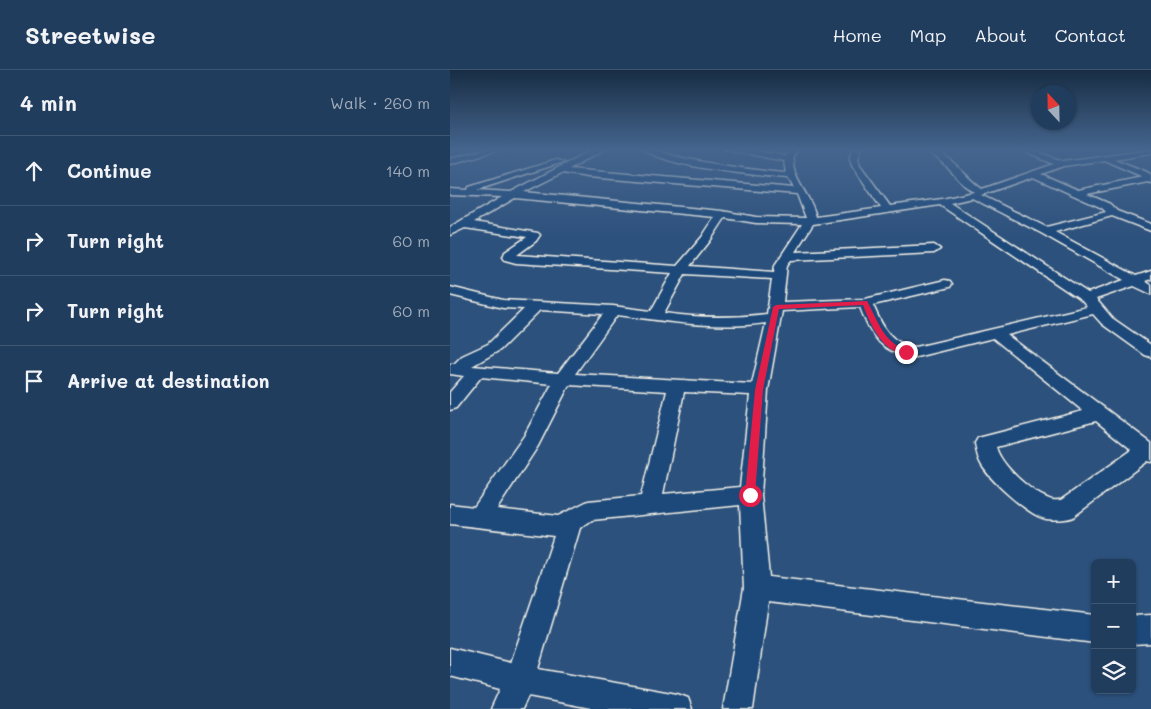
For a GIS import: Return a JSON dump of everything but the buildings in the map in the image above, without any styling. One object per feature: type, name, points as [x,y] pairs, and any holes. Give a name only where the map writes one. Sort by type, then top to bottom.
[{"type":"street","points":[[462,192],[502,179]]},
{"type":"street","points":[[450,232],[513,194],[544,179]]},
{"type":"street","points":[[645,179],[802,192]]},
{"type":"street","points":[[738,709],[756,588],[750,495],[759,390],[775,312],[781,266],[812,215],[809,202],[802,192],[797,179]]},
{"type":"street","points":[[866,179],[887,209]]},
{"type":"street","points":[[963,179],[977,194],[1151,290]]},
{"type":"street","points":[[450,192],[513,194],[722,214],[770,221],[810,221],[942,202],[977,194],[1024,179]]},
{"type":"street","points":[[1045,179],[1106,206],[1113,213],[1151,228]]},
{"type":"street","points":[[1078,193],[1150,180]]},
{"type":"street","points":[[942,202],[1091,304],[1107,321],[1151,352]]},
{"type":"street","points":[[1045,231],[1113,213]]},
{"type":"street","points":[[656,315],[681,269],[706,240],[722,214]]},
{"type":"street","points":[[463,224],[534,235],[532,239],[509,255],[509,257],[780,276]]},
{"type":"street","points":[[787,256],[934,249]]},
{"type":"street","points":[[865,303],[876,329],[896,350],[916,352],[1091,304],[1134,280],[1151,275]]},
{"type":"street","points":[[450,291],[502,304],[613,310],[666,318],[739,322],[775,312],[865,303],[945,284]]},
{"type":"street","points":[[454,370],[468,360],[494,347],[535,307]]},
{"type":"street","points":[[479,518],[531,441],[563,379],[613,310]]},
{"type":"street","points":[[994,332],[1148,452],[1066,510],[1046,509],[1008,482],[989,460],[985,443],[1098,414]]},
{"type":"street","points":[[454,370],[563,379],[759,390]]},
{"type":"street","points":[[450,404],[476,372]]},
{"type":"street","points":[[650,505],[677,385]]},
{"type":"street","points":[[450,514],[558,526],[570,522],[588,511],[750,495]]},
{"type":"street","points":[[506,709],[520,680],[570,522]]},
{"type":"street","points":[[756,588],[1091,629]]},
{"type":"street","points":[[1136,630],[1151,629]]},
{"type":"street","points":[[450,662],[520,680],[677,709]]},
{"type":"route","points":[[750,495],[759,390],[776,307],[865,303],[876,329],[896,350],[906,352]]}]
